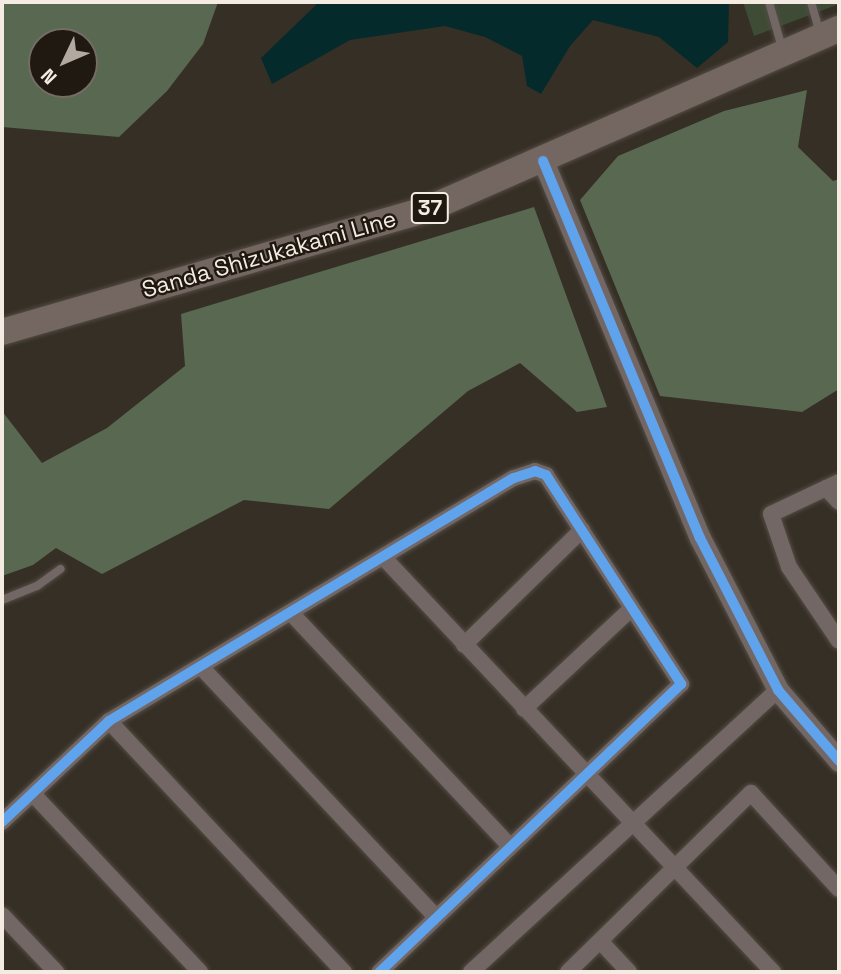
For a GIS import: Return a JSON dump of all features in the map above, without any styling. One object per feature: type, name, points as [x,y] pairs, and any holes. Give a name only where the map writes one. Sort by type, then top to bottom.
[{"type":"main road","name":"Sanda Shizukakami Line","points":[[2,332],[428,209],[543,162],[830,33]]},
{"type":"street","points":[[543,162],[700,538],[778,690],[839,761]]},
{"type":"street","points":[[2,822],[109,721],[203,669],[505,483],[535,471],[546,475],[681,684],[380,972]]},
{"type":"street","points":[[839,502],[833,485],[771,514],[789,567],[839,640]]},
{"type":"street","points":[[464,645],[582,530]]},
{"type":"street","points":[[384,559],[586,774],[676,865],[773,972]]},
{"type":"street","points":[[524,709],[631,609]]},
{"type":"street","points":[[292,614],[510,846]]},
{"type":"street","points":[[203,669],[436,917]]},
{"type":"street","points":[[471,972],[631,821],[778,690]]},
{"type":"street","points":[[109,721],[344,972]]},
{"type":"street","points":[[33,793],[200,972]]},
{"type":"street","points":[[568,972],[751,793],[839,889]]},
{"type":"street","points":[[2,915],[56,972]]},
{"type":"street","points":[[601,942],[629,972]]},
{"type":"lane","points":[[769,2],[783,54]]},
{"type":"lane","points":[[811,2],[830,33]]},
{"type":"lane","points":[[2,600],[37,586],[60,569]]},
{"type":"green space","points":[[2,2],[218,2],[203,44],[167,91],[119,137],[2,127]]},
{"type":"green space","points":[[743,2],[839,2],[839,4],[754,36]]},
{"type":"green space","points":[[807,90],[798,147],[833,181],[839,179],[839,389],[802,412],[660,396],[580,200],[618,156],[724,111]]},
{"type":"green space","points":[[534,207],[607,407],[577,412],[520,363],[468,391],[329,509],[244,500],[102,574],[56,548],[33,565],[2,576],[2,411],[42,463],[107,428],[185,366],[181,314]]},
{"type":"water","points":[[319,2],[729,2],[728,42],[697,68],[659,37],[593,20],[570,46],[541,94],[527,86],[522,56],[485,37],[445,26],[350,40],[272,84],[261,58]]},
{"type":"cycle path","points":[[543,161],[700,538],[778,690],[839,761]]},
{"type":"cycle path","points":[[2,822],[109,721],[514,478],[535,471],[546,475],[681,684],[380,972]]}]
